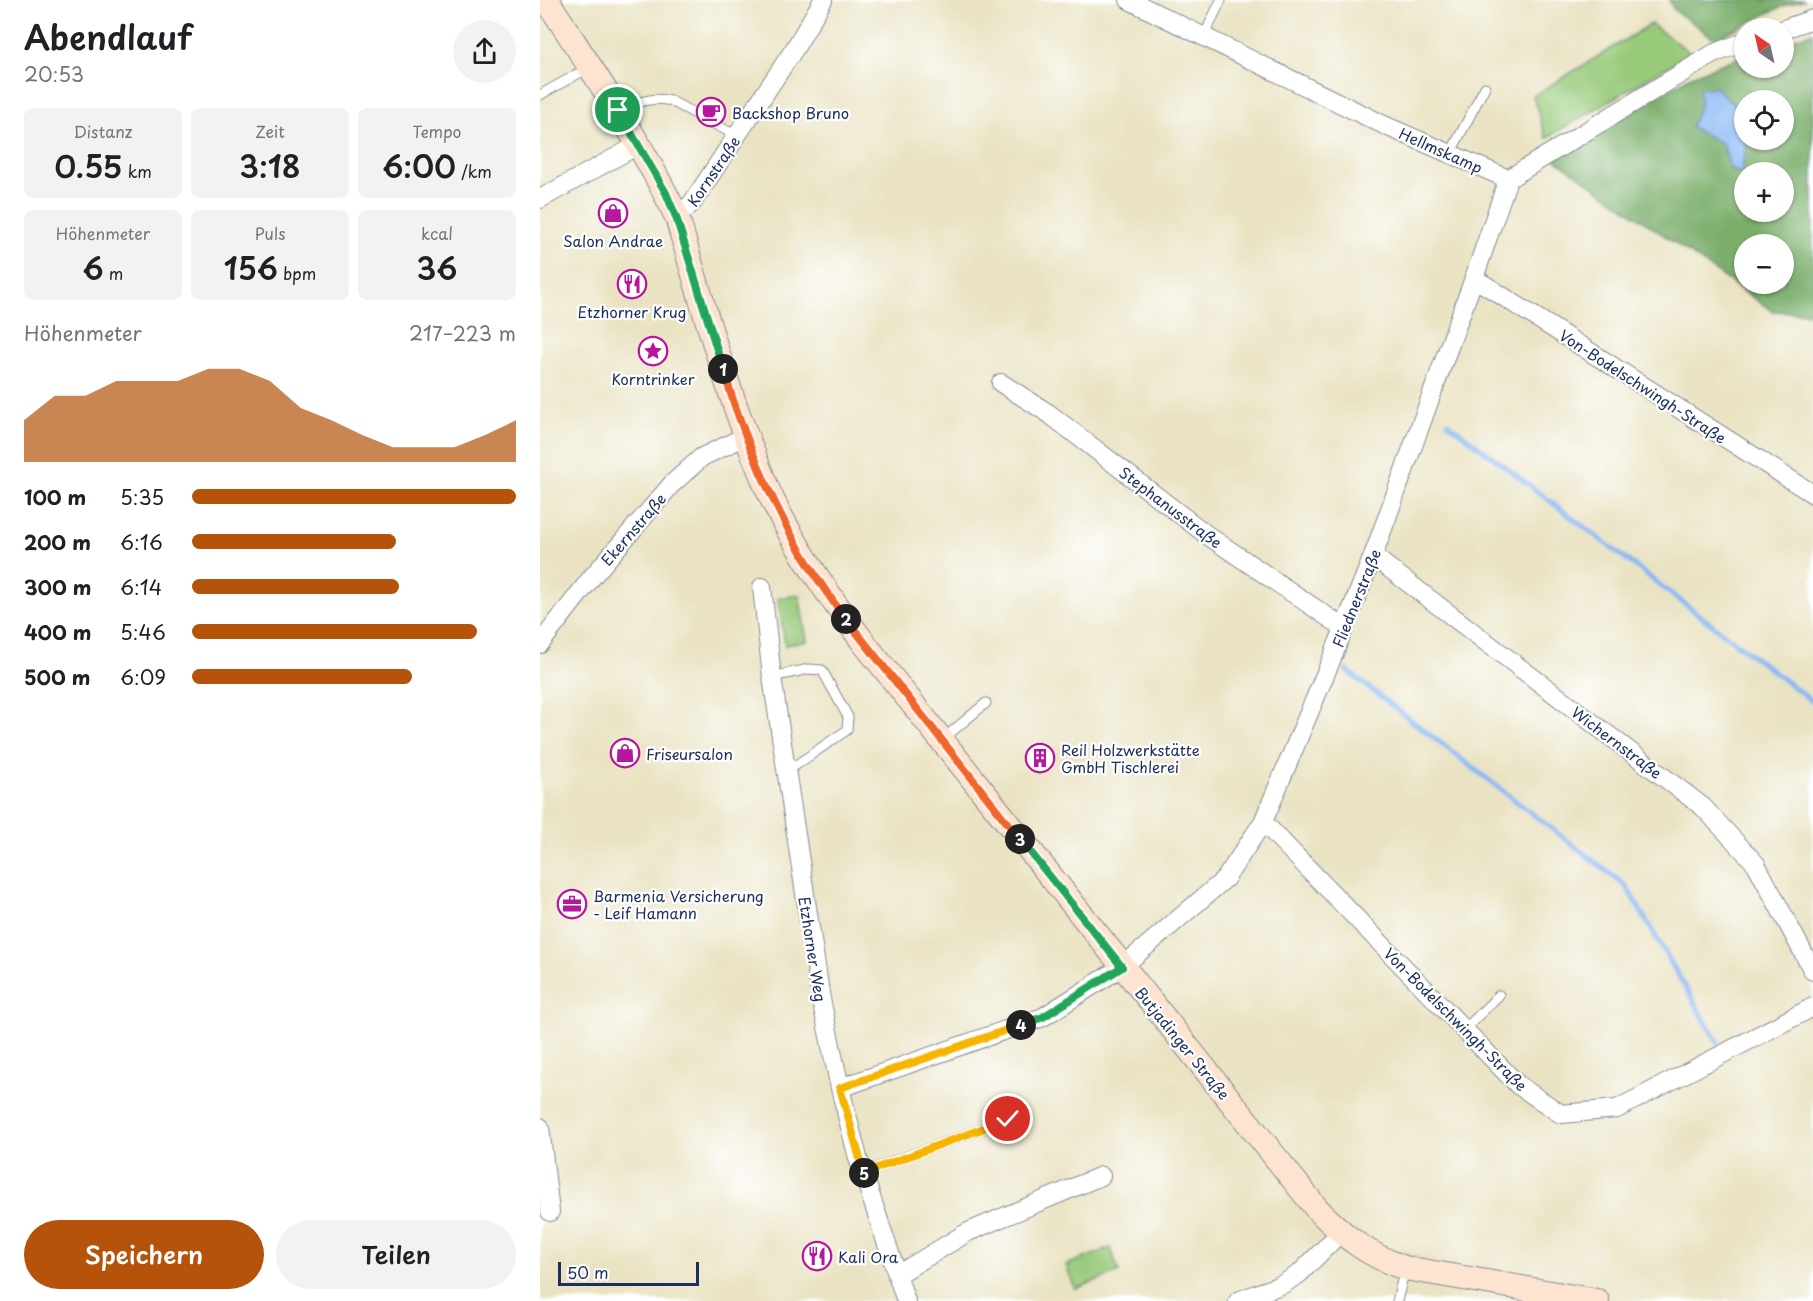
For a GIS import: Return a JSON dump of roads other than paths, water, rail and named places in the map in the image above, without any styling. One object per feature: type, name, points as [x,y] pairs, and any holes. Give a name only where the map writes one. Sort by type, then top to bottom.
[{"type":"street","name":"Butjadinger Straße","points":[[547,0],[618,110],[666,193],[676,217],[727,382],[747,436],[772,500],[806,561],[833,603],[1317,1209],[1362,1249],[1382,1260],[1405,1268],[1597,1301]]},
{"type":"street","name":"Kornstraße","points":[[676,217],[692,203],[795,48],[823,0]]},
{"type":"street","name":"Hellmskamp","points":[[1129,0],[1386,126],[1508,179]]},
{"type":"street","points":[[1794,26],[1813,19]]},
{"type":"street","points":[[1508,179],[1713,54],[1734,46]]},
{"type":"street","points":[[540,199],[638,145]]},
{"type":"street","name":"Fliednerstraße","points":[[840,1088],[1043,1017],[1122,967],[1225,879],[1263,822],[1344,628],[1373,556],[1508,179]]},
{"type":"street","name":"Von-Bodelschwingh-Straße","points":[[1474,278],[1813,494]]},
{"type":"street","name":"Stephanusstraße","points":[[1000,382],[1048,413],[1207,536],[1344,628]]},
{"type":"street","name":"Ekernstraße","points":[[540,645],[592,577],[672,484],[702,457],[747,436]]},
{"type":"street","name":"Wichernstraße","points":[[1373,556],[1703,807],[1756,864],[1813,971]]},
{"type":"street","name":"Etzhorner Weg","points":[[762,587],[785,772],[821,999],[840,1088],[863,1173],[906,1301]]},
{"type":"street","name":"Von-Bodelschwingh-Straße","points":[[1263,822],[1518,1085],[1561,1114],[1617,1109],[1813,1007]]},
{"type":"street","points":[[540,1126],[550,1212]]},
{"type":"street","points":[[897,1275],[968,1232],[1101,1176]]},
{"type":"street","points":[[1238,1301],[1283,1284],[1299,1274],[1341,1232]]},
{"type":"lane","points":[[1204,36],[1221,0]]},
{"type":"lane","points":[[540,95],[590,67]]},
{"type":"lane","points":[[1450,154],[1485,87]]},
{"type":"lane","points":[[618,110],[646,99],[658,98],[671,101],[736,136]]},
{"type":"lane","points":[[772,677],[809,669],[822,670],[848,717],[848,730],[785,772]]},
{"type":"lane","points":[[942,740],[986,703]]},
{"type":"lane","points":[[1464,1030],[1499,995]]},
{"type":"lane","points":[[863,1173],[1008,1119]]},
{"type":"lane","points":[[1397,1301],[1405,1268]]},
{"type":"water","points":[[1715,87],[1734,105],[1734,150],[1745,150],[1743,162],[1734,162],[1734,170],[1730,168],[1723,144],[1691,127],[1701,103],[1699,89]]},
{"type":"waterway","points":[[1448,423],[1813,702]]},
{"type":"waterway","points":[[1346,670],[1626,886],[1718,1043]]},
{"type":"place","name":"Backshop Bruno","points":[[711,112]]},
{"type":"place","name":"Salon Andrae","points":[[613,213]]},
{"type":"place","name":"Etzhorner Krug","points":[[632,284]]},
{"type":"place","name":"Korntrinker","points":[[653,351]]},
{"type":"place","name":"Friseursalon","points":[[625,753]]},
{"type":"place","name":"Reil Holzwerkstätte GmbH Tischlerei","points":[[1040,758]]},
{"type":"place","name":"Barmenia Versicherung - Leif Hamann","points":[[572,904]]},
{"type":"place","name":"Kali Ora","points":[[817,1256]]}]
